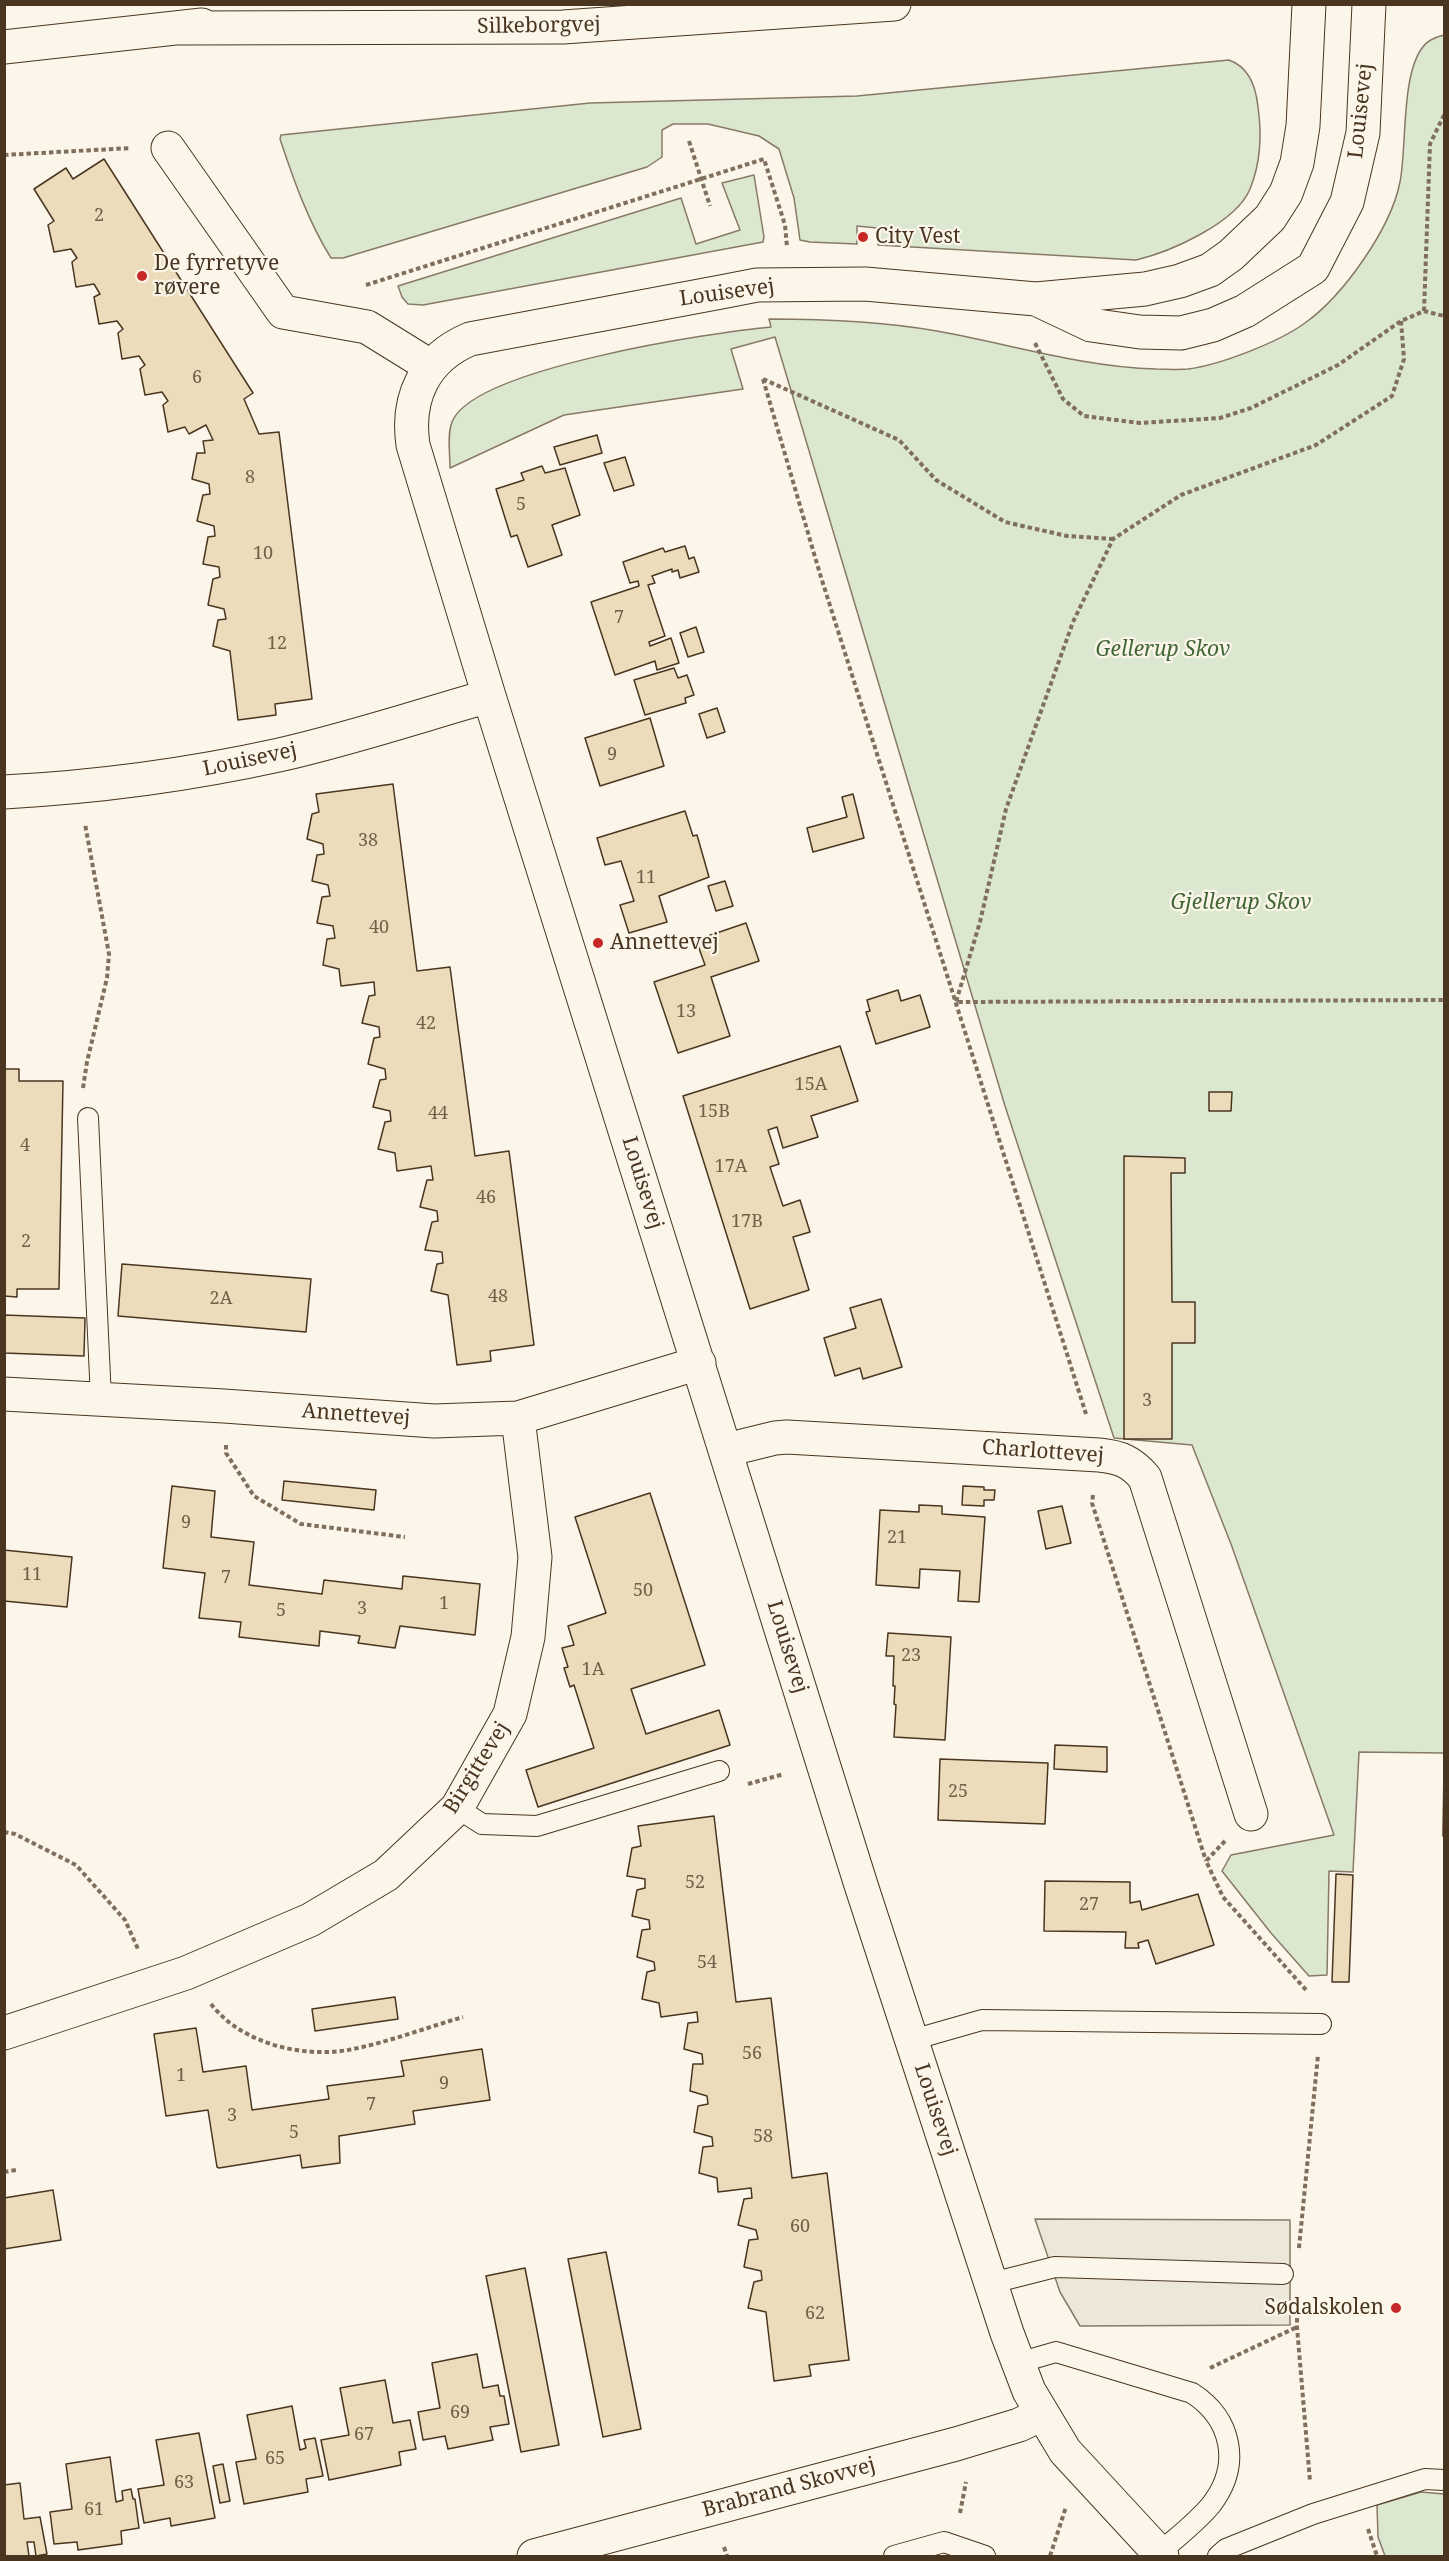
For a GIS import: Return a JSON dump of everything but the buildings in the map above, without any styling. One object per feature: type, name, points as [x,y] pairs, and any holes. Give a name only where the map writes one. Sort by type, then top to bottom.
[{"type":"street","name":"Silkeborgvej","points":[[4,47],[182,28],[308,4]]},
{"type":"street","name":"Silkeborgvej","points":[[182,28],[563,27],[894,4]]},
{"type":"street","name":"Louisevej","points":[[1161,2555],[1065,2451],[1042,2414],[1018,2363],[823,1763],[489,696],[413,445],[411,428],[414,396],[430,366],[455,346],[470,339],[757,285],[865,284],[1031,299],[1145,290],[1210,270],[1231,255],[1270,218],[1286,193],[1300,145],[1306,87],[1309,4]]},
{"type":"street","name":"Louisevej","points":[[1031,299],[1091,325],[1140,332],[1181,333],[1213,325],[1245,311],[1312,268],[1347,202],[1363,133],[1369,4]]},
{"type":"street","points":[[168,148],[283,312],[367,327],[430,366]]},
{"type":"street","name":"Louisevej","points":[[4,792],[79,788],[178,775],[281,754],[489,696]]},
{"type":"street","name":"Annettevej","points":[[4,1394],[224,1406],[434,1421],[518,1418],[699,1363]]},
{"type":"street","name":"Birgittevej","points":[[4,2033],[186,1973],[310,1920],[386,1875],[457,1808],[510,1714],[528,1637],[535,1557],[518,1418]]},
{"type":"street","name":"Charlottevej","points":[[726,1450],[787,1437],[1099,1455],[1117,1457],[1135,1465],[1145,1478],[1251,1814]]},
{"type":"street","name":"Brabrand Skovvej","points":[[534,2556],[956,2444],[1019,2425],[1042,2414]]},
{"type":"lane","points":[[88,1118],[101,1399]]},
{"type":"lane","points":[[457,1808],[482,1824],[537,1826],[719,1771]]},
{"type":"lane","points":[[912,2040],[982,2020],[1321,2024]]},
{"type":"lane","points":[[992,2283],[1055,2267],[1283,2274]]},
{"type":"lane","points":[[1018,2363],[1056,2352],[1192,2393],[1208,2403],[1219,2417],[1227,2433],[1230,2452],[1220,2492],[1211,2505],[1161,2555]]},
{"type":"lane","points":[[1218,2556],[1226,2549],[1313,2514],[1425,2479],[1444,2480]]},
{"type":"lane","points":[[894,2556],[944,2542],[985,2556]]},
{"type":"path","points":[[1424,311],[1430,144],[1444,115]]},
{"type":"path","points":[[689,141],[710,206]]},
{"type":"path","points":[[4,155],[99,148]]},
{"type":"path","points":[[362,287],[764,159],[785,225]]},
{"type":"path","points":[[1031,299],[1034,342],[1063,399],[1084,416],[1140,423],[1220,418],[1251,408],[1338,365],[1401,321],[1424,311],[1444,316]]},
{"type":"path","points":[[956,1002],[980,922],[1006,809],[1073,622],[1113,539],[1180,495],[1316,446],[1392,396],[1404,359],[1401,321]]},
{"type":"path","points":[[1113,539],[1067,536],[1005,522],[936,480],[899,440],[763,378],[820,574],[1099,1455],[1092,1503],[1206,1861],[1223,1897],[1305,1986],[1321,2024]]},
{"type":"path","points":[[79,788],[109,954],[102,1006],[87,1062]]},
{"type":"path","points":[[956,1002],[1444,1000]]},
{"type":"path","points":[[224,1406],[226,1453],[254,1496],[301,1524],[405,1537]]},
{"type":"path","points":[[719,1771],[740,1786],[823,1763]]},
{"type":"path","points":[[1206,1861],[1251,1814]]},
{"type":"path","points":[[4,1832],[15,1834],[76,1865],[125,1920],[154,1984]]},
{"type":"path","points":[[186,1973],[216,2011],[242,2032],[273,2046],[302,2051],[347,2050],[463,2017]]},
{"type":"path","points":[[4,2172],[16,2170]]},
{"type":"path","points":[[1171,2386],[1297,2327]]},
{"type":"path","points":[[959,2517],[964,2494]]},
{"type":"path","points":[[1050,2556],[1062,2517]]},
{"type":"green space","name":"Gellerup Skov","points":[[1444,35],[1444,1753],[1359,1752],[1353,1872],[1329,1871],[1327,1975],[1309,1976],[1271,1933],[1222,1871],[1231,1855],[1334,1835],[1231,1544],[1192,1445],[1114,1438],[1005,1106],[775,337],[731,349],[743,389],[564,415],[450,468],[449,438],[452,422],[469,403],[503,385],[598,356],[700,336],[771,327],[769,319],[897,325],[964,336],[1073,360],[1156,369],[1201,367],[1249,352],[1294,330],[1320,311],[1364,259],[1387,219],[1400,182],[1408,94],[1415,61],[1426,43]]},
{"type":"green space","points":[[1229,60],[1242,67],[1253,85],[1257,100],[1260,148],[1250,189],[1231,213],[1217,224],[1183,243],[1136,260],[878,245],[877,228],[857,226],[857,244],[800,240],[794,198],[779,149],[759,136],[708,124],[673,124],[662,130],[662,157],[647,167],[343,258],[331,258],[308,215],[280,139],[281,135],[590,103],[857,96]]},
{"type":"green space","points":[[754,175],[763,242],[423,305],[408,304],[402,297],[398,286],[681,198],[696,244],[740,230],[722,183]]},
{"type":"green space","points":[[1421,2492],[1444,2494],[1444,2556],[1385,2556],[1378,2537],[1377,2505]]},
{"type":"shaded area","points":[[1035,2219],[1290,2220],[1290,2325],[1080,2326],[1060,2292]]},
{"type":"place","name":"City Vest","points":[[863,237]]},
{"type":"place","name":"De fyrretyve røvere","points":[[142,276]]},
{"type":"place","name":"Annettevej","points":[[598,943]]},
{"type":"place","name":"Sødalskolen","points":[[1396,2308]]},
{"type":"park label","name":"Gjellerup Skov","points":[[1241,903]]}]
